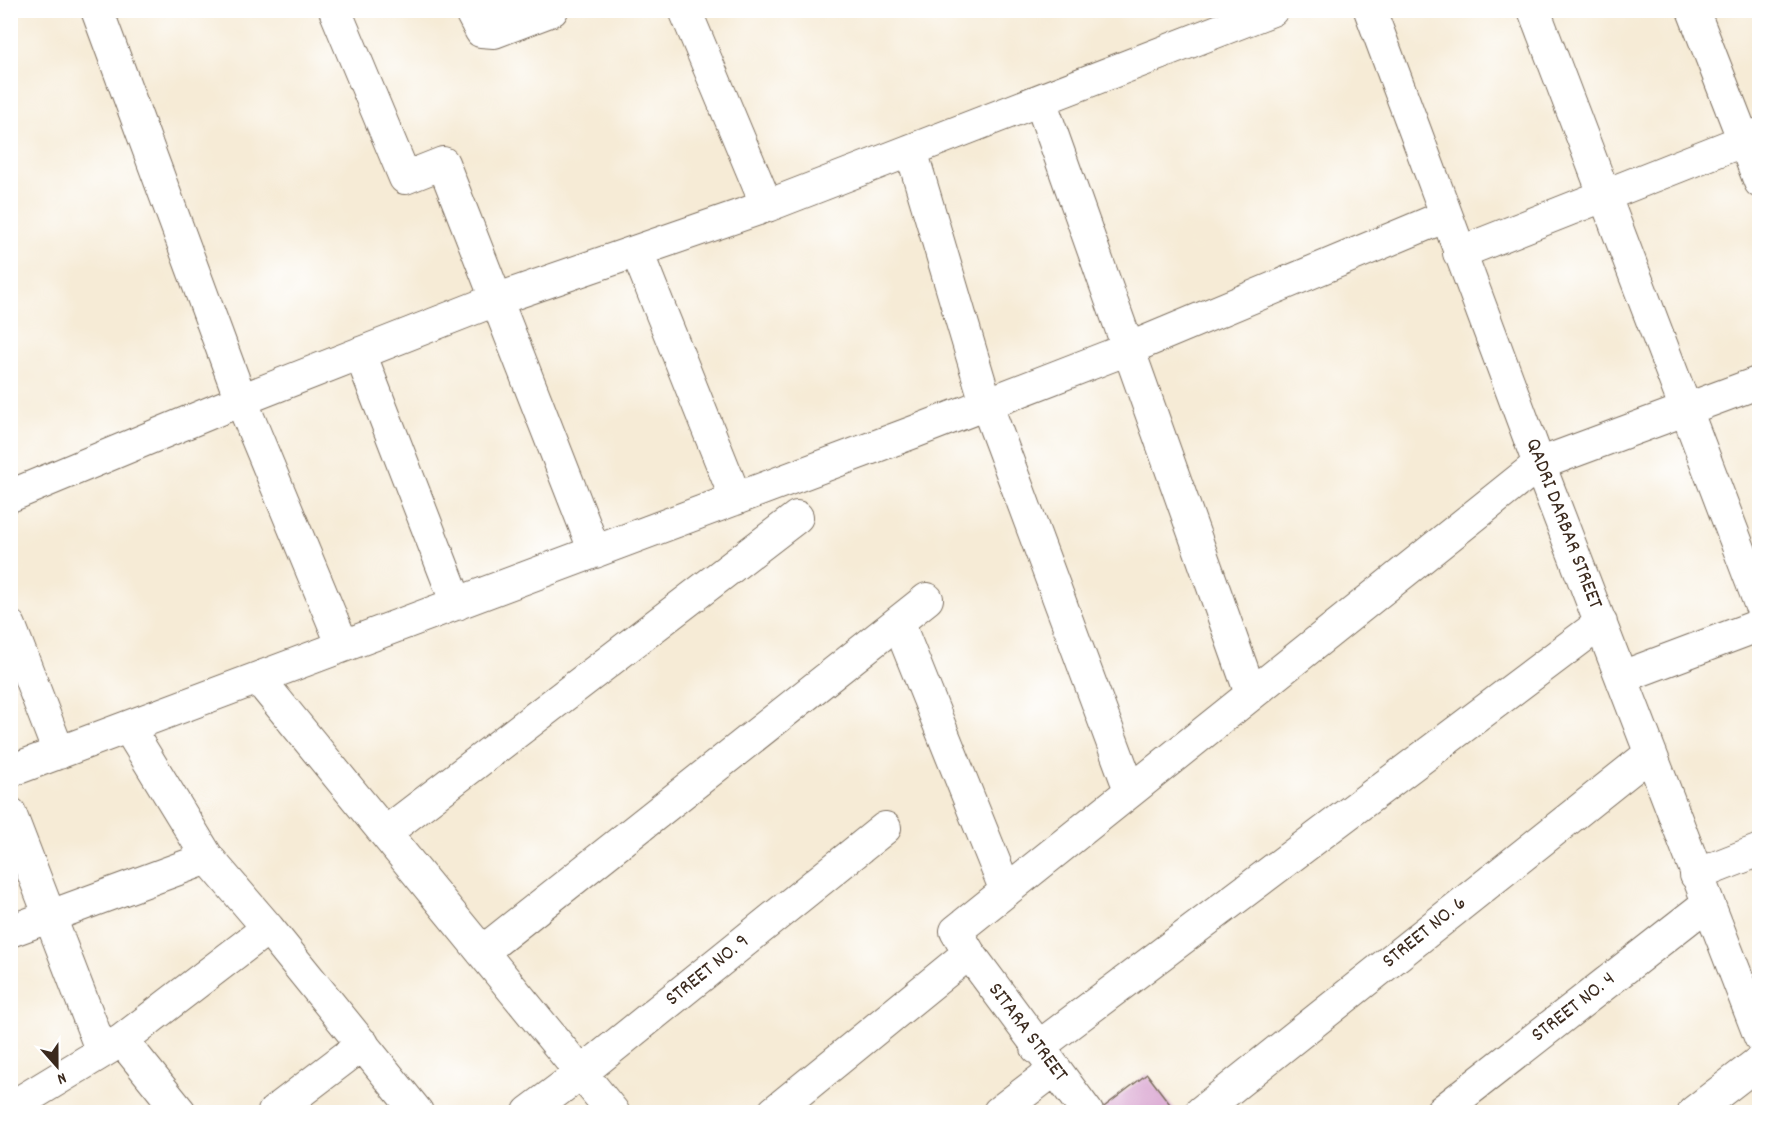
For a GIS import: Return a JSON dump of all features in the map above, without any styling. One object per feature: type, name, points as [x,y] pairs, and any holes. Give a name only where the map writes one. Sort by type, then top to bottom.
[{"type":"street","points":[[98,10],[241,400],[343,646]]},
{"type":"street","points":[[335,10],[405,178],[443,163],[595,552]]},
{"type":"street","points":[[470,10],[481,31],[494,32],[552,10]]},
{"type":"street","points":[[685,10],[767,206]]},
{"type":"street","points":[[10,496],[241,400],[498,299],[767,206],[1272,10]]},
{"type":"street","name":"QADRI DARBAR STREET","points":[[1370,10],[1539,464],[1760,1037]]},
{"type":"street","points":[[1534,10],[1684,411],[1760,604]]},
{"type":"street","points":[[1694,10],[1751,137],[1760,182]]},
{"type":"street","points":[[1040,100],[1251,694]]},
{"type":"street","points":[[1460,253],[1751,137]]},
{"type":"street","points":[[911,150],[986,403],[1130,790]]},
{"type":"street","points":[[10,771],[736,499],[1128,349],[1446,216]]},
{"type":"street","points":[[637,252],[736,499]]},
{"type":"street","points":[[360,353],[457,604]]},
{"type":"street","points":[[898,622],[1006,891],[1539,464],[1760,382]]},
{"type":"street","points":[[385,833],[797,517]]},
{"type":"street","points":[[482,952],[927,599]]},
{"type":"street","points":[[999,1113],[1046,1059],[1601,623]]},
{"type":"street","points":[[1622,677],[1760,625]]},
{"type":"street","points":[[10,626],[59,753]]},
{"type":"street","points":[[258,678],[613,1113]]},
{"type":"street","points":[[128,727],[208,858],[268,928],[417,1113]]},
{"type":"street","name":"STREET NO. 6","points":[[1201,1113],[1650,754]]},
{"type":"street","points":[[10,813],[112,1046],[180,1113]]},
{"type":"street","name":"STREET NO. 9","points":[[529,1113],[581,1074],[885,828]]},
{"type":"street","points":[[1696,875],[1760,850]]},
{"type":"street","points":[[10,931],[208,858]]},
{"type":"street","name":"SITARA STREET","points":[[1006,891],[956,931],[969,953],[1087,1113]]},
{"type":"street","name":"STREET NO. 4","points":[[1441,1113],[1707,904]]},
{"type":"street","points":[[10,1108],[112,1046],[268,928]]},
{"type":"street","points":[[774,1113],[969,953]]},
{"type":"street","points":[[274,1113],[363,1044]]},
{"type":"street","points":[[1694,1113],[1760,1061]]},
{"type":"building","points":[[1147,1074],[1176,1112],[1102,1112],[1100,1110]]}]
